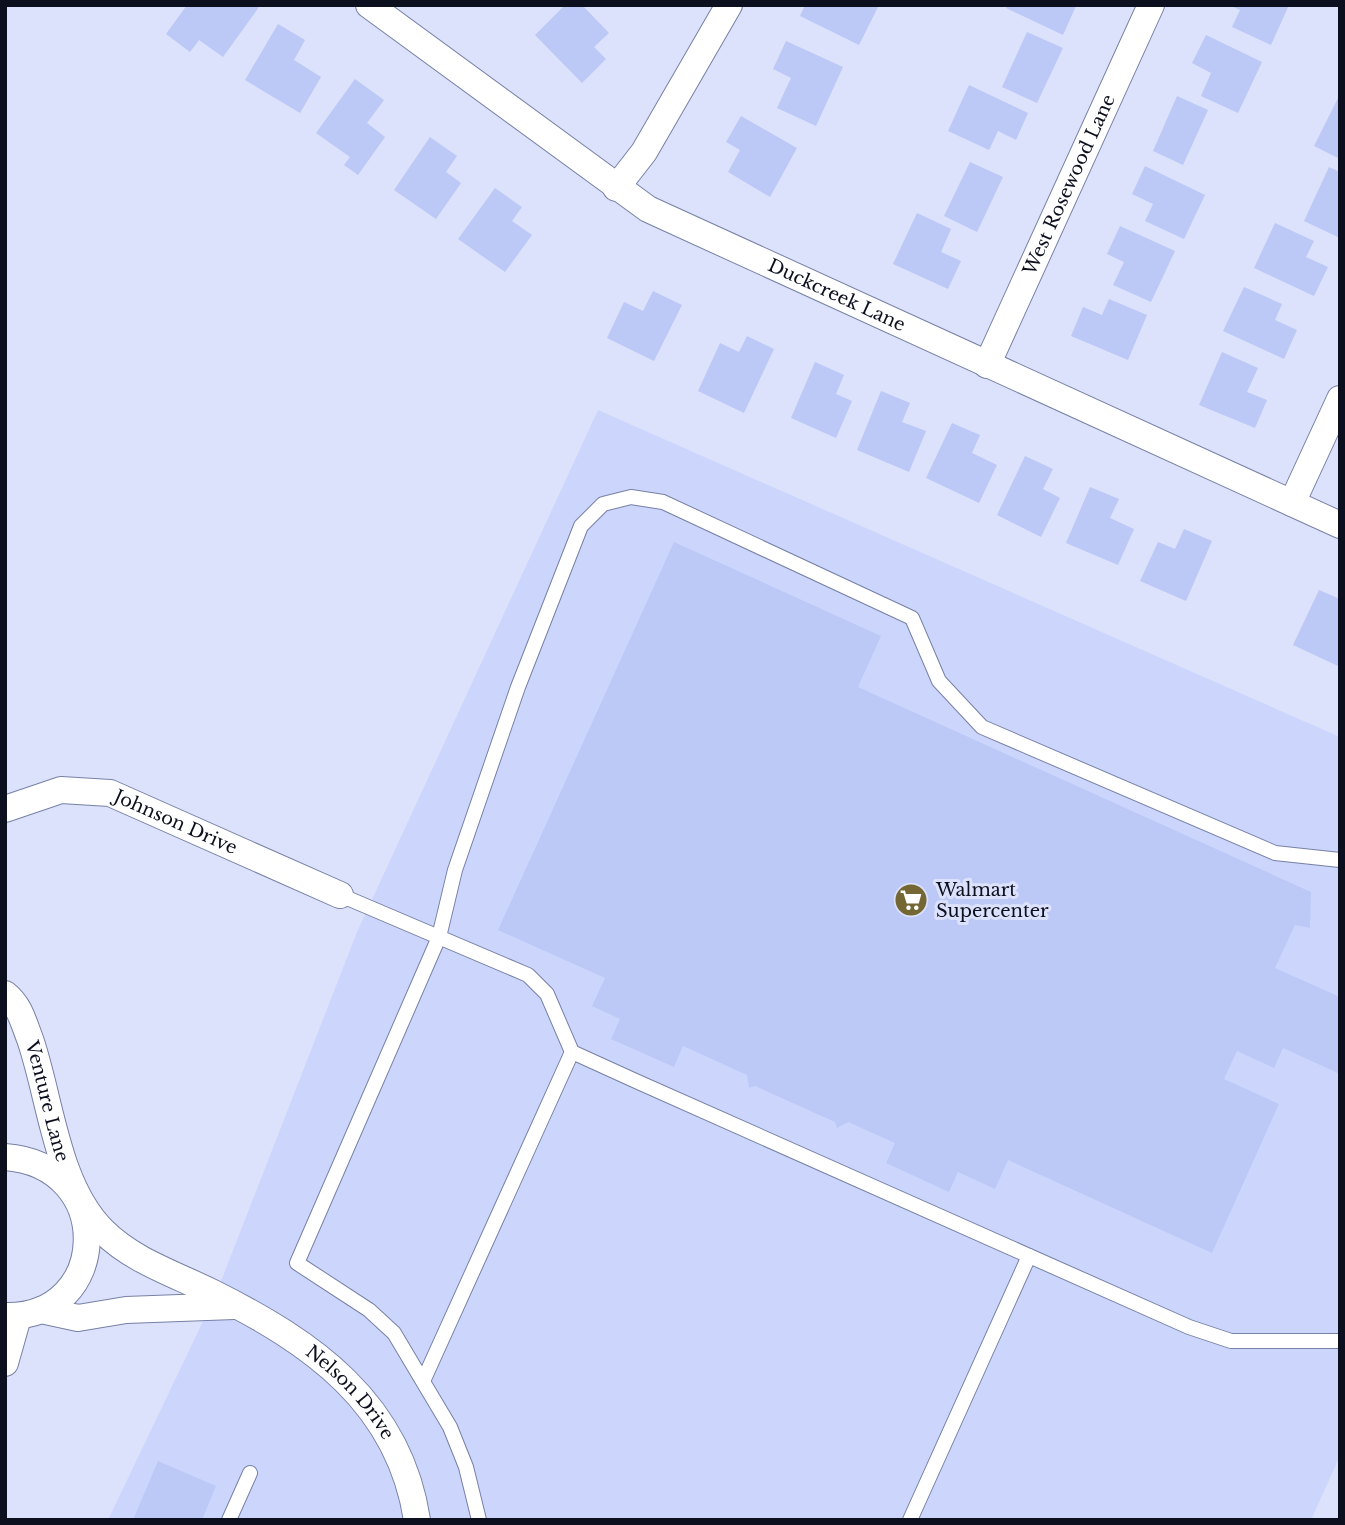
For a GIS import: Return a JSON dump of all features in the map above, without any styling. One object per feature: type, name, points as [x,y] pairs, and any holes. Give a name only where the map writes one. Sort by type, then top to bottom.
[{"type":"street","name":"Duckcreek Lane","points":[[369,5],[616,188],[664,217],[1340,525]]},
{"type":"street","points":[[616,188],[644,152],[729,5]]},
{"type":"street","name":"West Rosewood Lane","points":[[987,365],[1151,5]]},
{"type":"street","points":[[1292,503],[1340,399]]},
{"type":"street","name":"Johnson Drive","points":[[5,809],[61,790],[110,793],[340,895]]},
{"type":"street","name":"Venture Lane","points":[[5,994],[18,1004],[45,1082],[56,1142],[85,1212]]},
{"type":"street","points":[[5,1157],[32,1160],[55,1172],[73,1190],[85,1212],[88,1236],[85,1259],[76,1280],[61,1297],[21,1314],[5,1363]]},
{"type":"street","name":"Nelson Drive","points":[[85,1212],[120,1248],[234,1306],[292,1338],[327,1362],[356,1389],[387,1431],[408,1483],[417,1520]]},
{"type":"street","points":[[21,1314],[78,1318],[126,1310],[234,1306]]},
{"type":"lane","points":[[479,1520],[466,1467],[450,1427],[394,1333],[369,1310],[297,1263],[439,937],[455,870],[554,591],[581,526],[603,504],[631,497],[663,502],[912,618],[939,681],[982,727],[1275,853],[1340,860]]},
{"type":"lane","points":[[340,895],[528,975],[547,994],[572,1052],[1189,1327],[1231,1341],[1340,1341]]},
{"type":"lane","points":[[424,1380],[572,1052]]},
{"type":"lane","points":[[910,1520],[1029,1255]]},
{"type":"lane","points":[[229,1520],[250,1473]]},
{"type":"shaded area","points":[[598,410],[1340,737],[1340,1456],[1311,1520],[108,1520],[216,1294],[357,932]]},
{"type":"building","points":[[187,5],[259,7],[223,57],[199,40],[190,52],[166,34]]},
{"type":"building","points":[[565,5],[582,5],[609,33],[594,47],[606,59],[582,83],[535,35]]},
{"type":"building","points":[[805,5],[879,5],[859,45],[800,16]]},
{"type":"building","points":[[1008,5],[1076,6],[1063,35],[1006,8]]},
{"type":"building","points":[[1229,5],[1289,5],[1271,45],[1232,27],[1240,10]]},
{"type":"building","points":[[278,24],[305,40],[294,60],[321,77],[300,113],[245,80]]},
{"type":"building","points":[[1027,32],[1063,48],[1037,103],[1002,87]]},
{"type":"building","points":[[1206,35],[1262,62],[1238,113],[1201,96],[1211,73],[1192,63]]},
{"type":"building","points":[[786,41],[843,67],[816,126],[777,108],[791,78],[773,69]]},
{"type":"building","points":[[355,79],[384,100],[367,123],[385,137],[358,175],[344,165],[350,157],[316,133]]},
{"type":"building","points":[[969,85],[1028,113],[1016,140],[998,131],[989,150],[948,131]]},
{"type":"building","points":[[1340,94],[1340,159],[1314,146]]},
{"type":"building","points":[[1177,96],[1208,110],[1183,165],[1153,151]]},
{"type":"building","points":[[741,116],[797,148],[770,197],[728,172],[740,150],[726,142]]},
{"type":"building","points":[[430,137],[457,156],[446,172],[461,183],[436,219],[394,190]]},
{"type":"building","points":[[970,162],[1003,177],[977,232],[944,216]]},
{"type":"building","points":[[1145,166],[1205,195],[1184,239],[1145,221],[1153,204],[1132,194]]},
{"type":"building","points":[[1329,167],[1340,172],[1340,238],[1304,221]]},
{"type":"building","points":[[495,188],[522,207],[512,221],[532,235],[505,272],[458,239]]},
{"type":"building","points":[[917,213],[951,229],[941,252],[961,261],[948,289],[893,264]]},
{"type":"building","points":[[1275,223],[1314,241],[1306,257],[1328,267],[1314,296],[1254,268]]},
{"type":"building","points":[[1120,226],[1175,251],[1151,302],[1113,285],[1124,262],[1107,254]]},
{"type":"building","points":[[1244,287],[1282,304],[1275,320],[1297,330],[1284,359],[1223,331]]},
{"type":"building","points":[[653,291],[682,305],[654,361],[607,338],[624,302],[643,311]]},
{"type":"building","points":[[1109,299],[1147,315],[1128,360],[1071,336],[1083,307],[1102,315]]},
{"type":"building","points":[[747,336],[774,349],[744,413],[698,391],[720,343],[739,352]]},
{"type":"building","points":[[1222,352],[1258,368],[1247,392],[1267,400],[1255,428],[1199,405]]},
{"type":"building","points":[[815,362],[844,375],[836,394],[852,401],[836,438],[791,418]]},
{"type":"building","points":[[881,391],[910,403],[902,422],[926,431],[909,472],[857,450]]},
{"type":"building","points":[[952,423],[980,435],[972,453],[997,465],[979,503],[926,478]]},
{"type":"building","points":[[1025,456],[1053,469],[1043,489],[1060,498],[1041,537],[997,515]]},
{"type":"building","points":[[1090,487],[1119,499],[1110,518],[1134,529],[1118,565],[1066,543]]},
{"type":"building","points":[[1184,529],[1212,541],[1186,601],[1140,581],[1158,542],[1175,549]]},
{"type":"building","name":"Walmart Supercenter","points":[[674,542],[881,636],[858,687],[1311,892],[1310,928],[1295,925],[1275,968],[1340,997],[1340,1074],[1283,1048],[1274,1068],[1237,1051],[1224,1079],[1279,1104],[1212,1253],[1008,1160],[995,1189],[958,1172],[949,1192],[886,1163],[895,1143],[848,1122],[837,1128],[835,1122],[755,1086],[749,1088],[747,1075],[683,1046],[674,1067],[611,1039],[620,1019],[592,1006],[605,978],[498,930]]},
{"type":"building","points":[[1319,590],[1340,599],[1338,666],[1293,645]]},
{"type":"building","points":[[158,1461],[216,1486],[202,1520],[133,1520]]},
{"type":"place","name":"Walmart Supercenter","points":[[911,900]]}]
